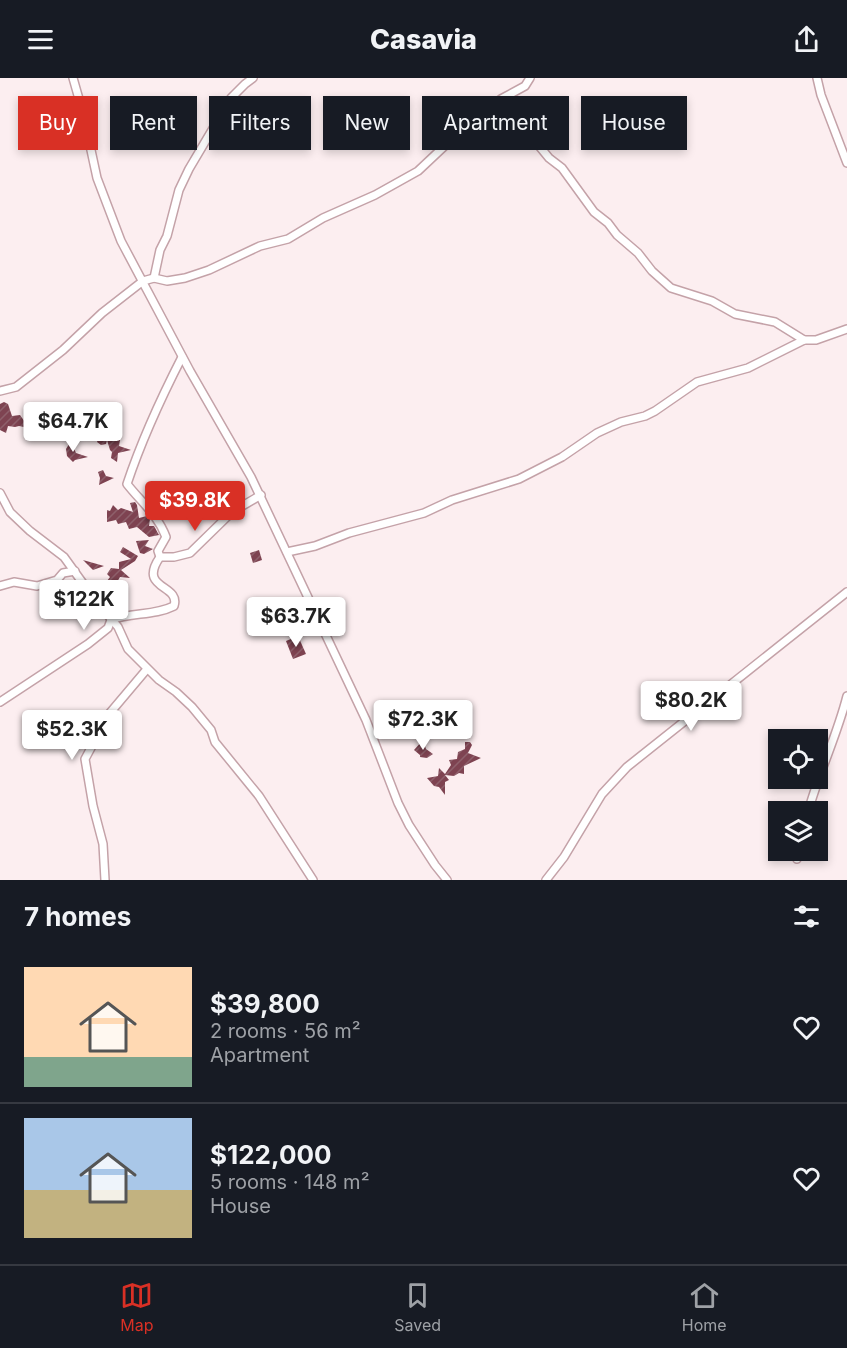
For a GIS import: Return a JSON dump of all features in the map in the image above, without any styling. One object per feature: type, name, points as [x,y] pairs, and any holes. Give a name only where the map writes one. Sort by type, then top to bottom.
[{"type":"street","points":[[73,78],[83,113],[96,177],[121,241],[182,357],[261,495],[366,720],[390,785],[402,810],[435,865],[447,880]]},
{"type":"street","points":[[154,278],[160,250],[167,236],[179,190],[189,169],[231,98],[253,78]]},
{"type":"street","points":[[508,96],[525,86],[530,78]]},
{"type":"street","points":[[817,78],[821,95],[847,163]]},
{"type":"street","points":[[0,391],[16,387],[143,281],[154,278],[167,281],[185,278],[209,270],[243,253],[288,239],[323,218],[375,195],[418,171],[440,150]]},
{"type":"street","points":[[542,150],[562,168],[594,212],[608,223],[617,235],[638,253],[652,271],[671,288],[712,301],[735,314],[775,322],[804,340]]},
{"type":"street","points":[[286,552],[315,546],[349,533],[424,513],[452,500],[519,479],[562,457],[597,433],[655,411],[698,382],[748,368],[804,340],[816,339],[847,329]]},
{"type":"street","points":[[160,557],[158,551],[165,537],[161,525],[151,510],[127,484],[139,448],[158,404],[182,357]]},
{"type":"street","points":[[0,493],[10,512],[64,557],[118,627],[128,649],[159,680],[176,692],[211,730],[215,742],[259,796],[313,880]]},
{"type":"street","points":[[160,557],[174,557],[190,553],[232,512],[261,495]]},
{"type":"street","points":[[0,702],[88,644],[108,628],[111,620],[163,611],[174,606],[176,599],[174,594],[157,583],[153,576],[154,566],[160,557]]},
{"type":"street","points":[[0,586],[14,582],[37,586],[57,580],[63,573],[75,571]]},
{"type":"street","points":[[546,880],[564,857],[602,794],[627,767],[847,592]]},
{"type":"street","points":[[105,880],[103,844],[84,759],[110,714],[147,669]]},
{"type":"street","points":[[811,801],[817,780],[840,724],[847,696]]},
{"type":"building","points":[[4,402],[8,404],[12,416],[20,415],[29,428],[8,426],[6,433],[0,430],[0,404]]},
{"type":"building","points":[[114,419],[107,439],[120,440],[119,446],[131,450],[118,453],[117,462],[111,458],[112,452],[107,440],[106,444],[101,445],[97,442],[99,436]]},
{"type":"building","points":[[71,441],[76,453],[88,457],[73,462],[67,456],[66,449]]},
{"type":"building","points":[[103,470],[106,476],[114,478],[99,485],[98,472]]},
{"type":"building","points":[[135,502],[139,518],[147,516],[150,519],[149,526],[154,526],[159,535],[149,537],[137,527],[129,529],[126,522],[118,524],[116,520],[107,522],[107,510],[110,511],[113,505],[118,510],[121,508],[133,512],[130,503]]},
{"type":"building","points":[[149,540],[145,546],[153,549],[144,554],[140,553],[136,541]]},
{"type":"building","points":[[123,547],[138,556],[135,561],[121,570],[130,578],[120,577],[116,584],[113,580],[107,581],[110,577],[107,574],[111,568],[119,569],[119,562],[131,559],[120,552]]},
{"type":"building","points":[[259,550],[262,560],[253,563],[250,553]]},
{"type":"building","points":[[83,560],[104,566],[93,570]]},
{"type":"building","points":[[286,611],[290,621],[281,625],[277,614]]},
{"type":"building","points":[[298,636],[306,654],[293,659],[286,641]]},
{"type":"building","points":[[452,716],[453,731],[462,732],[462,738],[453,734],[450,737],[445,735],[441,738],[435,728],[444,730],[444,722]]},
{"type":"building","points":[[423,740],[426,749],[433,754],[427,758],[420,757],[414,750]]},
{"type":"building","points":[[465,742],[470,742],[472,745],[468,753],[481,758],[464,766],[464,774],[445,775],[449,780],[445,782],[445,795],[427,778],[438,776],[439,768],[445,774],[451,765],[449,760],[457,759],[458,752],[465,749]]}]
